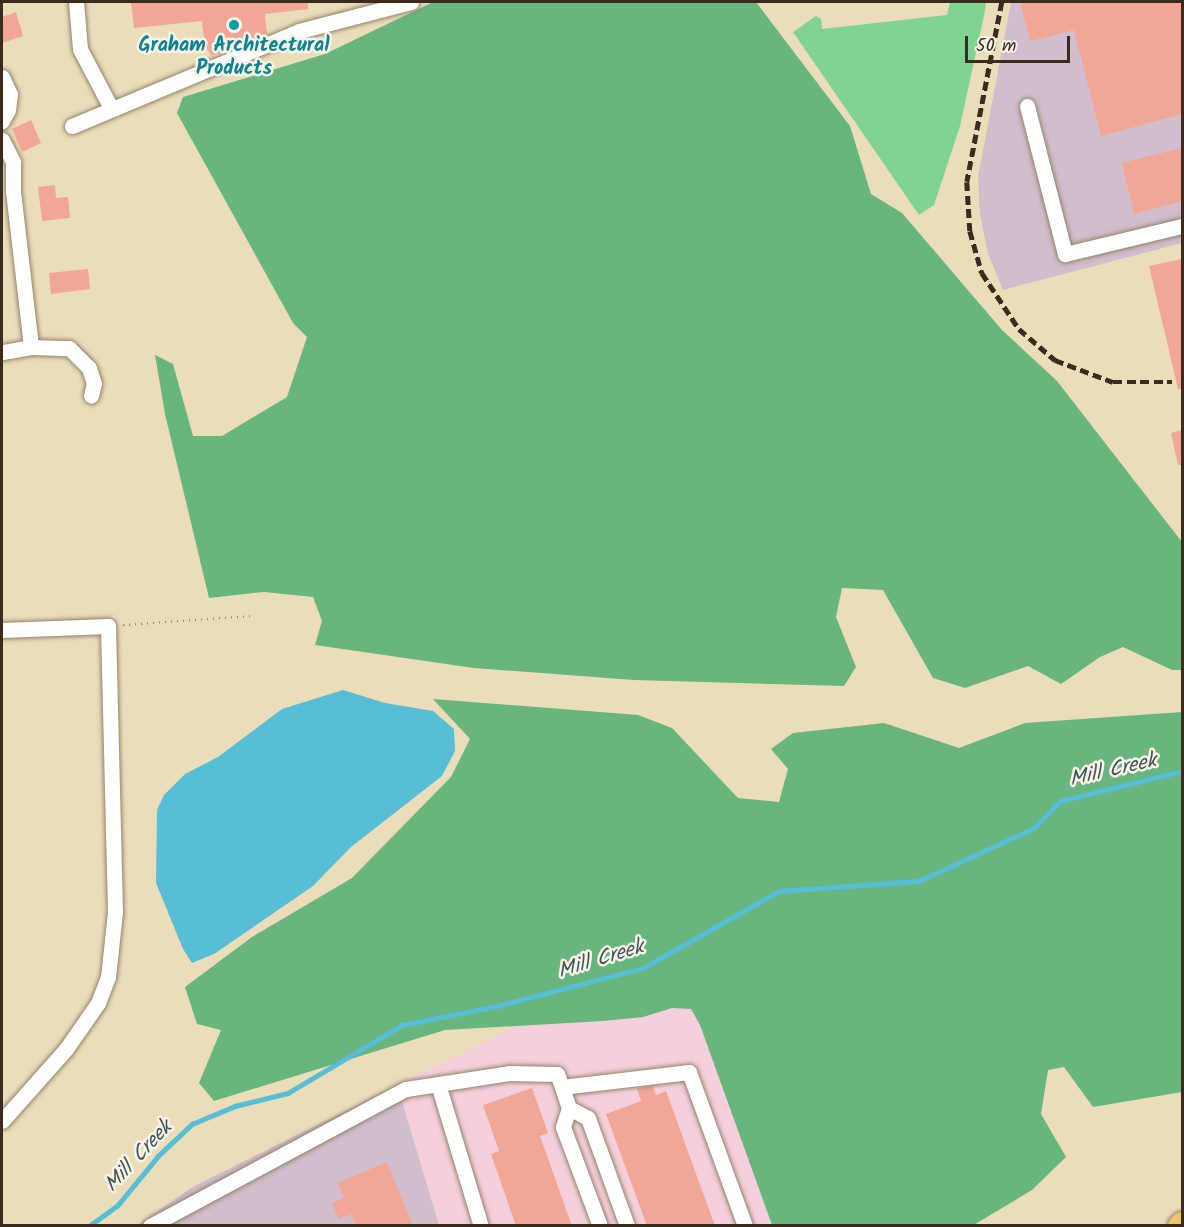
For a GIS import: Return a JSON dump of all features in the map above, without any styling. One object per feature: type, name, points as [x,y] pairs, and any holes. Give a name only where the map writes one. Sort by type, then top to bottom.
[{"type":"lane","points":[[76,2],[80,49],[111,108]]},
{"type":"lane","points":[[72,126],[111,108],[276,44],[299,31],[411,2]]},
{"type":"lane","points":[[2,77],[10,94],[8,111],[2,121]]},
{"type":"lane","points":[[1027,106],[1065,254],[1182,226]]},
{"type":"lane","points":[[2,140],[13,162],[13,191],[31,347]]},
{"type":"lane","points":[[2,352],[31,347],[69,348],[89,368],[94,383],[92,396]]},
{"type":"lane","points":[[2,630],[108,626],[116,912],[108,977],[85,1025],[2,1121]]},
{"type":"lane","points":[[562,1087],[689,1072],[743,1225]]},
{"type":"lane","points":[[150,1226],[406,1089],[509,1073],[557,1074],[569,1108],[563,1127],[600,1226]]},
{"type":"lane","points":[[438,1084],[481,1226]]},
{"type":"lane","points":[[569,1108],[588,1118],[627,1226]]},
{"type":"path","points":[[108,626],[252,616]]},
{"type":"shaded area","points":[[1011,2],[1182,2],[1182,243],[1003,290],[988,254],[980,214],[978,177]]},
{"type":"shaded area","points":[[691,940],[781,1225],[439,1225],[397,1085]]},
{"type":"shaded area","points":[[397,1085],[439,1225],[136,1226],[194,1186]]},
{"type":"green space","points":[[433,2],[756,2],[850,126],[871,194],[902,213],[1002,330],[1057,381],[1182,542],[1182,670],[1172,670],[1123,647],[1100,657],[1061,684],[1028,666],[965,688],[933,678],[883,590],[842,588],[836,617],[856,667],[844,686],[634,680],[474,668],[315,645],[322,621],[313,597],[264,592],[209,598],[165,414],[155,355],[173,364],[193,436],[222,436],[287,397],[307,337],[293,323],[177,113],[183,97],[325,54]]},
{"type":"green space","points":[[950,2],[986,2],[960,126],[934,205],[919,215],[793,32],[816,16],[821,19],[822,29],[947,15]]},
{"type":"green space","points":[[433,699],[638,715],[672,728],[738,798],[779,802],[788,769],[771,749],[793,733],[884,723],[959,748],[1025,723],[1182,712],[1182,1092],[1093,1107],[1064,1067],[1048,1070],[1041,1114],[1066,1157],[1032,1190],[972,1226],[772,1225],[700,1025],[691,1009],[672,1008],[643,1017],[603,1021],[445,1030],[214,1101],[199,1083],[221,1030],[197,1024],[185,987],[252,937],[352,878],[451,777],[470,739]]},
{"type":"water","points":[[343,690],[385,703],[433,711],[454,729],[455,751],[442,776],[351,847],[313,886],[214,954],[192,963],[183,949],[156,883],[157,810],[164,795],[185,774],[218,757],[282,709]]},
{"type":"building","name":"Graham Architectural Products","points":[[131,2],[308,2],[308,9],[265,14],[267,34],[250,41],[220,44],[221,53],[211,55],[205,46],[202,21],[134,28]]},
{"type":"building","points":[[1020,2],[1182,2],[1182,114],[1101,136],[1074,30],[1030,41]]},
{"type":"building","points":[[16,12],[23,36],[2,43],[2,17]]},
{"type":"building","points":[[31,120],[41,143],[22,152],[12,129]]},
{"type":"building","points":[[1182,148],[1182,201],[1134,214],[1122,163]]},
{"type":"building","points":[[55,185],[56,198],[68,197],[70,218],[42,221],[38,187]]},
{"type":"building","points":[[1182,259],[1182,389],[1178,389],[1149,266]]},
{"type":"building","points":[[88,269],[90,289],[51,294],[49,273]]},
{"type":"building","points":[[1182,430],[1182,465],[1178,465],[1171,433]]},
{"type":"building","points":[[653,1086],[656,1095],[666,1091],[715,1226],[647,1226],[606,1114],[641,1101],[637,1088]]},
{"type":"building","points":[[532,1088],[548,1133],[540,1136],[572,1226],[516,1226],[491,1154],[499,1151],[483,1105]]},
{"type":"building","points":[[387,1162],[413,1226],[356,1226],[351,1214],[339,1219],[332,1203],[344,1198],[338,1183]]},
{"type":"waterway","name":"Mill Creek","points":[[89,1226],[117,1206],[158,1156],[192,1124],[235,1106],[288,1093],[402,1025],[497,1006],[643,968],[779,891],[919,881],[1034,828],[1060,801],[1182,771]]},
{"type":"railway","points":[[1002,2],[967,182],[970,231],[982,273],[1019,329],[1055,360],[1113,382],[1172,382]]},
{"type":"place","name":"Graham Architectural Products","points":[[234,25]]}]
